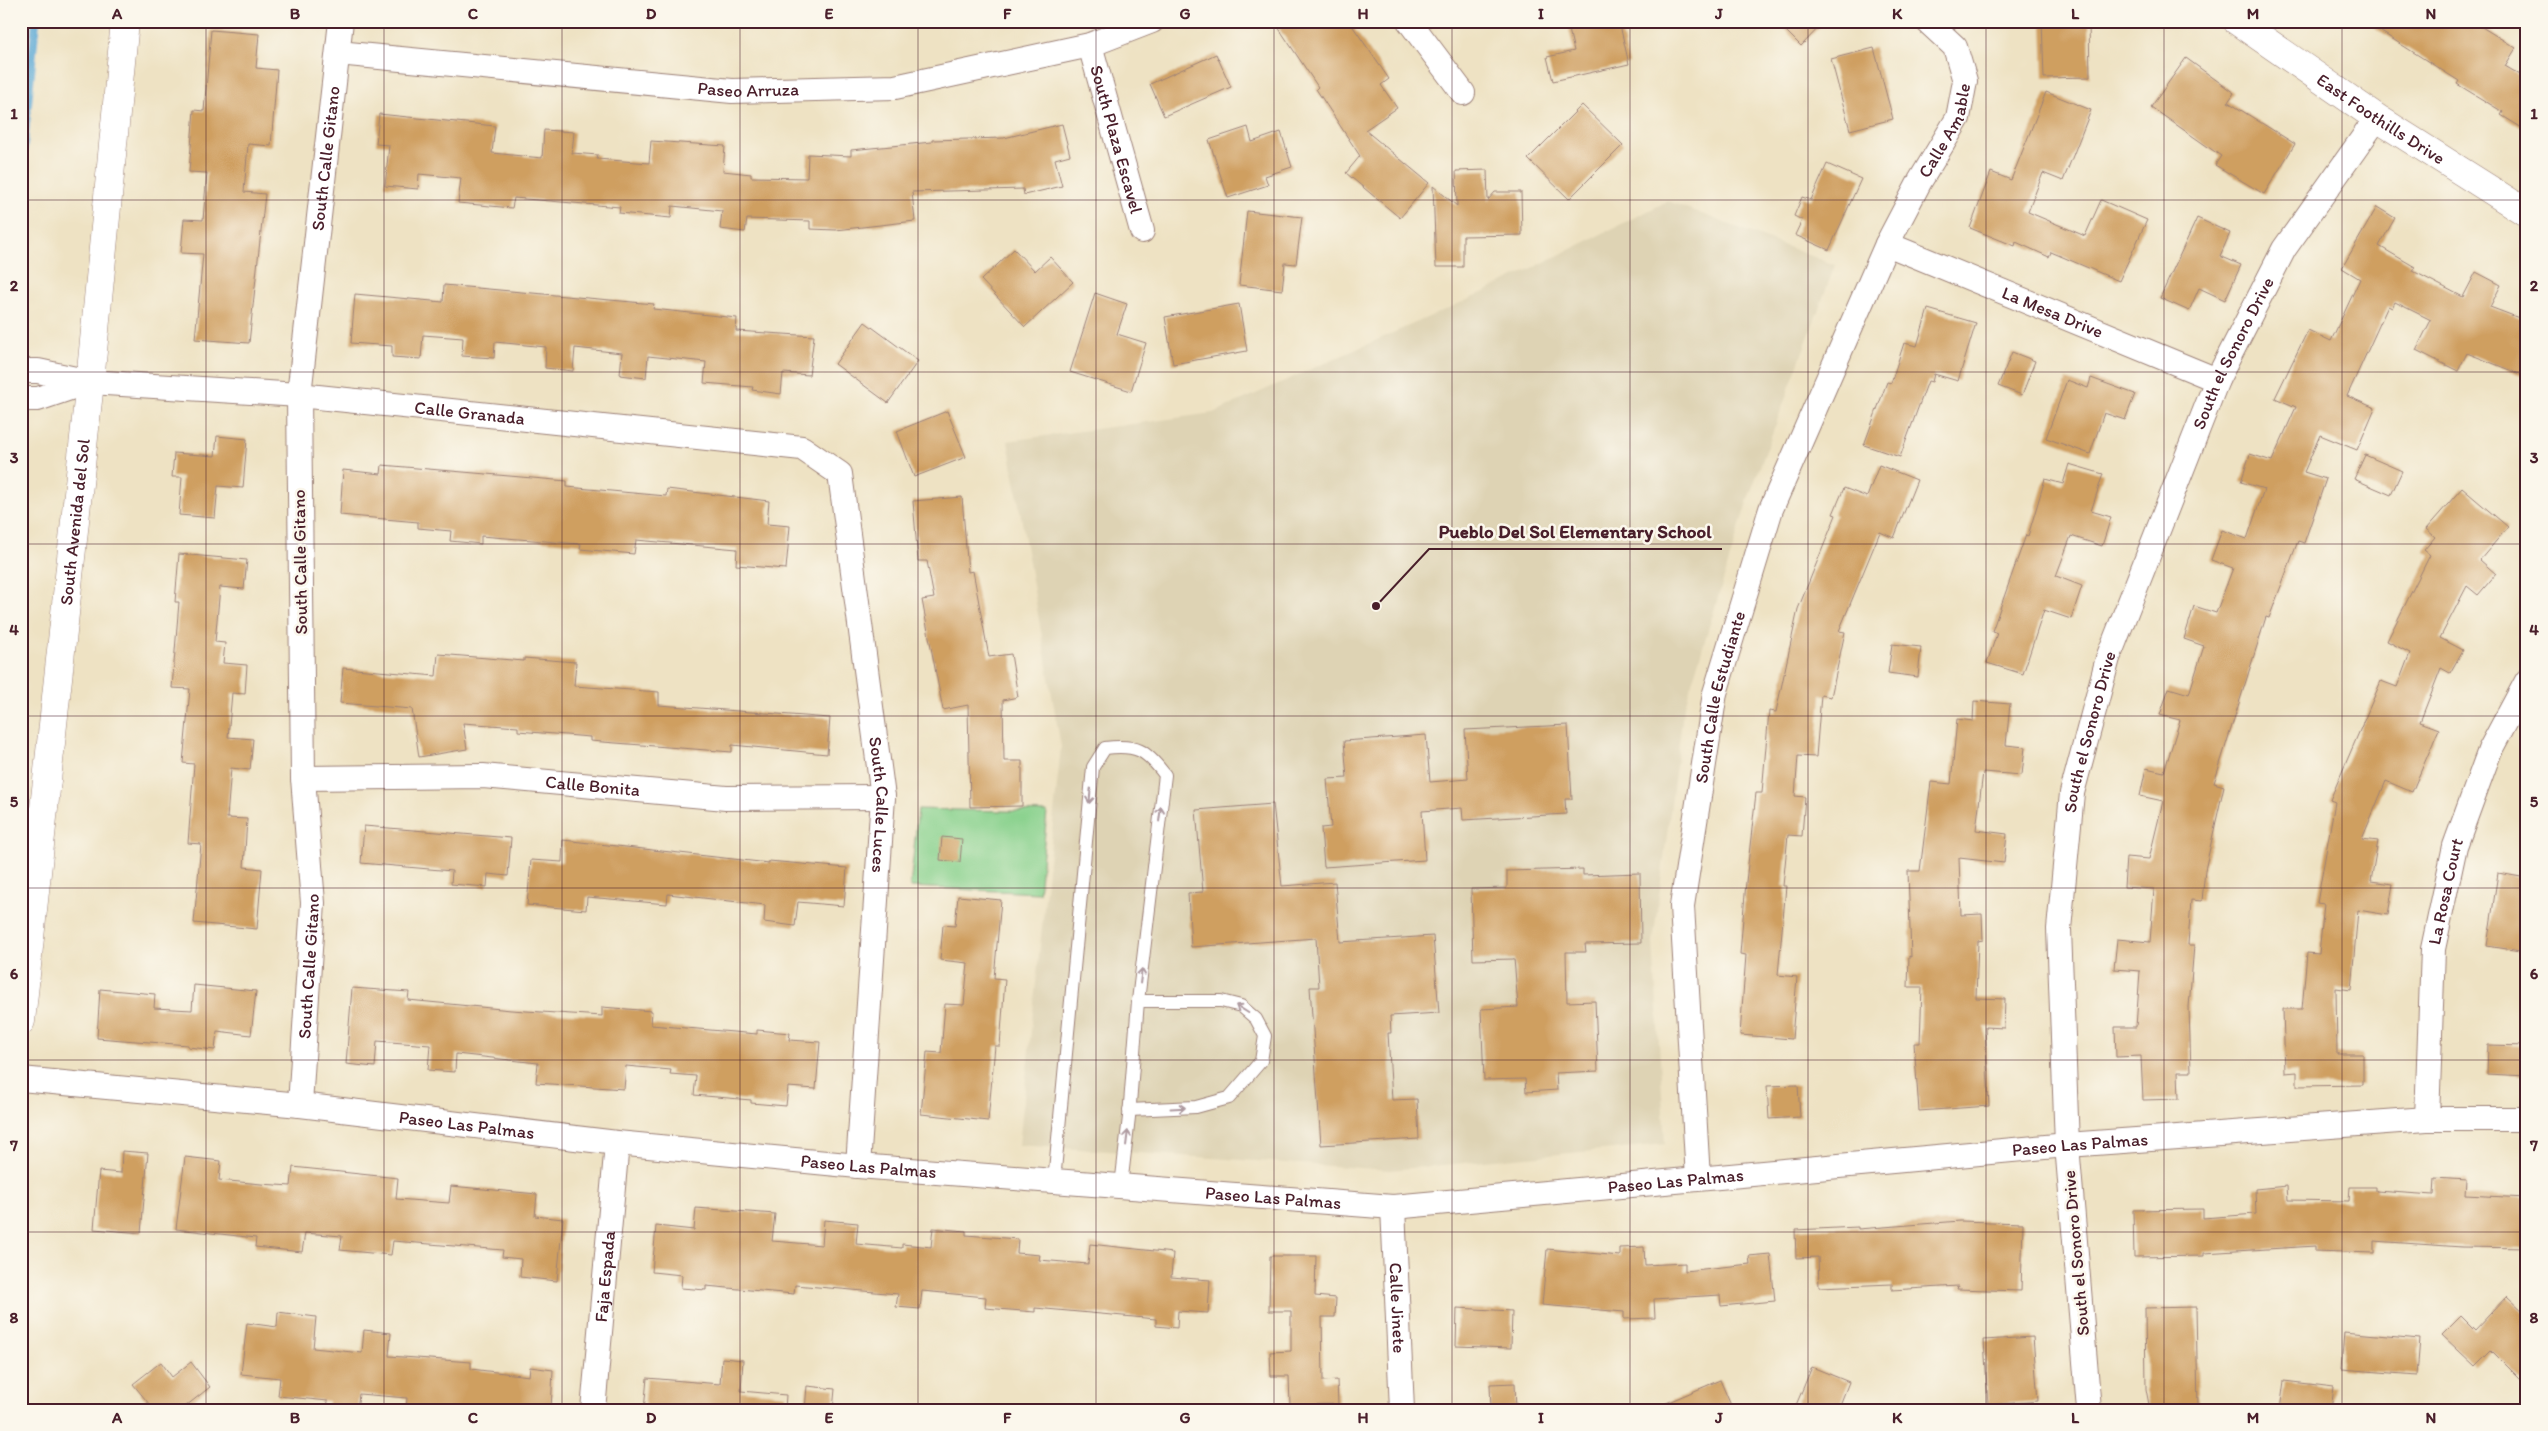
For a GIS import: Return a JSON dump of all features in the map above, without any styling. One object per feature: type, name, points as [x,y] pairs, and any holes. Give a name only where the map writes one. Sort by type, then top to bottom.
[{"type":"street","name":"South Avenida del Sol","points":[[21,1021],[90,382],[125,21]]},
{"type":"street","name":"South Calle Gitano","points":[[300,1105],[313,903],[303,778],[299,395],[341,21]]},
{"type":"street","name":"Paseo Arruza","points":[[338,53],[732,91],[895,87],[1090,45],[1152,21]]},
{"type":"street","points":[[1409,21],[1463,93]]},
{"type":"street","name":"Calle Amable","points":[[1887,244],[1920,181],[1958,118],[1965,81],[1955,47],[1927,21]]},
{"type":"street","name":"East Foothills Drive","points":[[2237,21],[2377,118],[2527,213]]},
{"type":"street","name":"South Plaza Escavel","points":[[1090,45],[1142,231]]},
{"type":"street","name":"South el Sonoro Drive","points":[[2089,1410],[2067,1145],[2059,929],[2072,794],[2108,658],[2217,380],[2284,249],[2377,118]]},
{"type":"street","name":"La Mesa Drive","points":[[1887,244],[2217,380]]},
{"type":"street","name":"South Calle Estudiante","points":[[1698,1178],[1682,906],[1715,693],[1771,509],[1887,244]]},
{"type":"street","name":"Calle Granada","points":[[21,371],[38,371],[90,382],[299,395],[802,448],[840,474]]},
{"type":"street","name":"Calle Granada","points":[[21,399],[38,400],[90,382]]},
{"type":"street","name":"South Calle Luces","points":[[840,474],[883,797],[858,1166]]},
{"type":"street","name":"La Rosa Court","points":[[2427,1119],[2433,950],[2455,846],[2490,750],[2527,681]]},
{"type":"street","name":"Calle Bonita","points":[[303,778],[483,776],[726,798],[883,797]]},
{"type":"street","name":"Paseo Las Palmas","points":[[21,1079],[300,1105],[617,1143],[858,1166],[1393,1207],[2067,1145],[2427,1119],[2527,1119]]},
{"type":"street","name":"Faja Espada","points":[[593,1410],[617,1143]]},
{"type":"street","name":"Calle Jinete","points":[[1393,1207],[1402,1410]]},
{"type":"lane","points":[[1054,1181],[1093,767],[1106,748],[1125,746],[1139,749],[1153,758],[1165,775],[1138,1001],[1121,1186]]},
{"type":"lane","points":[[1129,1110],[1196,1107],[1229,1098],[1260,1061],[1264,1036],[1256,1019],[1241,1006],[1221,1001],[1138,1001]]},
{"type":"shaded area","points":[[1668,201],[1835,265],[1748,499],[1683,712],[1653,942],[1665,1144],[1390,1170],[1019,1145],[1061,747],[1008,441],[1213,413],[1476,296]]},
{"type":"green space","points":[[918,809],[1047,812],[1039,893],[910,887]]},
{"type":"building","points":[[1274,21],[1349,21],[1389,79],[1381,85],[1397,108],[1365,130],[1429,183],[1400,218],[1346,173],[1360,156],[1316,89],[1318,87]]},
{"type":"building","points":[[1567,21],[1619,21],[1629,64],[1553,81],[1547,57],[1574,51]]},
{"type":"building","points":[[1776,21],[1825,21],[1801,46]]},
{"type":"building","points":[[2042,21],[2089,21],[2090,77],[2044,78]]},
{"type":"building","points":[[2364,21],[2472,21],[2516,48],[2505,66],[2527,79],[2527,131],[2501,115],[2503,112],[2457,84],[2459,81]]},
{"type":"building","points":[[211,30],[259,34],[256,68],[277,70],[271,146],[248,144],[244,192],[265,194],[249,343],[195,339],[203,254],[181,253],[184,219],[203,220],[207,173],[189,172],[194,110],[204,111]]},
{"type":"building","points":[[1874,48],[1893,119],[1850,130],[1831,59]]},
{"type":"building","points":[[1216,54],[1231,87],[1164,116],[1150,84]]},
{"type":"building","points":[[2186,58],[2234,93],[2228,102],[2295,144],[2264,194],[2215,165],[2221,156],[2151,107]]},
{"type":"building","points":[[2046,92],[2091,110],[2063,181],[2043,173],[2028,212],[2085,236],[2101,200],[2147,220],[2119,281],[2051,252],[2049,257],[2016,242],[2015,246],[1970,228],[1991,172],[2011,180]]},
{"type":"building","points":[[1582,105],[1623,145],[1569,199],[1528,159]]},
{"type":"building","points":[[379,114],[495,126],[492,153],[542,158],[544,130],[574,132],[572,153],[598,155],[597,159],[649,163],[651,141],[725,146],[723,171],[751,174],[751,177],[807,178],[808,154],[851,156],[851,150],[932,142],[932,140],[1004,138],[1062,124],[1070,155],[1055,159],[1062,186],[1024,195],[1023,189],[912,192],[915,221],[836,230],[810,229],[810,221],[747,219],[745,232],[720,229],[722,211],[672,206],[671,218],[619,213],[620,207],[514,198],[512,208],[458,203],[461,178],[419,174],[418,189],[385,186],[389,145],[376,144]]},
{"type":"building","points":[[1248,127],[1252,142],[1281,132],[1292,167],[1265,176],[1268,185],[1228,198],[1209,140]]},
{"type":"building","points":[[1827,164],[1861,179],[1829,250],[1795,235],[1802,220],[1794,216],[1802,197],[1811,200]]},
{"type":"building","points":[[1487,170],[1488,200],[1495,192],[1521,192],[1522,235],[1463,236],[1463,267],[1436,267],[1433,186],[1457,206],[1456,171]]},
{"type":"building","points":[[2377,207],[2395,218],[2379,246],[2415,267],[2413,271],[2463,297],[2476,272],[2501,285],[2490,307],[2527,321],[2527,377],[2467,353],[2458,371],[2416,350],[2431,320],[2395,302],[2392,308],[2388,306],[2347,396],[2375,408],[2357,450],[2320,435],[2304,472],[2326,479],[2304,543],[2298,541],[2269,618],[2266,617],[2214,783],[2224,786],[2205,870],[2202,901],[2191,900],[2188,945],[2194,945],[2189,1007],[2191,1072],[2178,1072],[2179,1099],[2143,1100],[2141,1056],[2116,1057],[2115,1027],[2136,1027],[2140,971],[2114,969],[2117,939],[2150,942],[2154,889],[2124,887],[2126,857],[2149,859],[2163,801],[2140,796],[2146,768],[2164,772],[2180,720],[2160,715],[2169,688],[2189,694],[2204,646],[2184,639],[2194,606],[2216,613],[2233,568],[2211,560],[2222,530],[2247,539],[2264,489],[2241,482],[2250,454],[2272,461],[2296,407],[2275,398],[2308,330],[2331,341],[2360,279],[2342,268]]},
{"type":"building","points":[[1247,211],[1302,217],[1296,264],[1285,263],[1282,290],[1239,285]]},
{"type":"building","points":[[2197,218],[2230,233],[2220,256],[2241,265],[2225,300],[2199,288],[2189,311],[2160,298]]},
{"type":"building","points":[[1014,249],[1035,271],[1050,257],[1073,282],[1025,327],[981,280]]},
{"type":"building","points":[[444,285],[654,304],[653,309],[737,318],[736,331],[814,336],[809,375],[783,373],[781,394],[752,390],[753,387],[704,383],[706,362],[648,356],[646,378],[620,375],[622,353],[575,348],[573,371],[545,368],[546,347],[495,342],[494,358],[462,356],[463,338],[423,335],[421,359],[392,357],[392,346],[351,343],[355,294],[443,302]]},
{"type":"building","points":[[1095,293],[1127,304],[1117,334],[1146,343],[1131,391],[1070,372]]},
{"type":"building","points":[[1239,304],[1247,351],[1173,364],[1165,317]]},
{"type":"building","points":[[1928,309],[1976,323],[1958,381],[1934,374],[1932,382],[1928,381],[1900,457],[1864,445],[1887,382],[1891,383],[1904,343],[1917,346]]},
{"type":"building","points":[[865,322],[918,361],[888,403],[835,364]]},
{"type":"building","points":[[2012,352],[2035,361],[2022,395],[1998,386]]},
{"type":"building","points":[[2091,378],[2135,394],[2125,420],[2104,413],[2090,454],[2046,438],[2067,380],[2088,388]]},
{"type":"building","points":[[947,411],[966,457],[914,477],[897,431]]},
{"type":"building","points":[[217,436],[247,439],[243,488],[218,486],[215,518],[179,515],[182,477],[172,477],[174,453],[215,456]]},
{"type":"building","points":[[2365,455],[2402,471],[2391,495],[2354,479]]},
{"type":"building","points":[[2069,464],[2103,474],[2091,511],[2111,517],[2102,546],[2071,536],[2056,576],[2082,586],[2071,619],[2044,610],[2023,674],[1987,663],[1997,633],[1992,631],[2026,535],[2028,536],[2045,479],[2063,484]]},
{"type":"building","points":[[382,465],[567,481],[567,487],[666,496],[667,489],[769,501],[767,524],[790,526],[786,569],[736,565],[737,549],[636,540],[634,554],[580,549],[581,544],[481,536],[481,544],[450,541],[451,531],[418,528],[418,522],[340,515],[343,470],[381,474]]},
{"type":"building","points":[[1879,465],[1917,480],[1894,538],[1880,532],[1839,631],[1845,632],[1831,697],[1821,695],[1816,757],[1798,756],[1795,796],[1805,797],[1802,836],[1788,835],[1783,886],[1786,886],[1778,975],[1797,977],[1792,1039],[1740,1035],[1746,955],[1740,954],[1746,882],[1756,793],[1762,793],[1769,711],[1776,712],[1798,609],[1836,515],[1833,514],[1844,488],[1867,497]]},
{"type":"building","points":[[2462,488],[2508,527],[2480,560],[2496,574],[2478,595],[2467,586],[2440,638],[2463,650],[2450,673],[2441,668],[2420,722],[2439,729],[2412,792],[2386,781],[2362,839],[2378,841],[2371,881],[2393,884],[2388,915],[2358,910],[2351,990],[2336,988],[2337,1054],[2363,1054],[2363,1085],[2297,1086],[2297,1072],[2285,1073],[2283,1009],[2302,1009],[2307,953],[2319,954],[2324,904],[2317,903],[2335,802],[2330,800],[2381,681],[2397,687],[2410,653],[2387,641],[2430,555],[2424,550],[2435,537],[2426,529]]},
{"type":"building","points":[[962,497],[968,572],[973,571],[989,657],[1011,654],[1018,697],[1003,700],[1004,761],[1022,761],[1022,806],[970,807],[968,705],[943,710],[922,600],[934,598],[927,561],[918,561],[913,501]]},
{"type":"building","points":[[179,554],[247,560],[244,589],[220,587],[215,642],[225,643],[223,663],[247,665],[245,694],[232,693],[228,737],[253,739],[250,770],[231,768],[227,818],[247,819],[244,867],[262,869],[257,929],[194,923],[201,844],[188,843],[194,764],[183,763],[190,689],[172,688],[179,602],[175,602]]},
{"type":"building","points":[[1892,644],[1921,647],[1918,677],[1888,673]]},
{"type":"building","points":[[438,654],[524,661],[524,658],[576,662],[574,686],[659,692],[659,705],[830,718],[827,754],[732,745],[732,752],[590,741],[590,737],[518,731],[518,727],[463,723],[467,749],[419,757],[412,709],[340,703],[343,668],[436,676]]},
{"type":"building","points":[[1974,701],[2010,704],[2006,745],[2025,747],[2022,775],[1983,772],[1976,830],[2007,834],[2004,863],[1959,858],[1961,915],[1982,914],[1983,940],[1978,941],[1976,998],[2005,999],[2004,1028],[1985,1027],[1989,1106],[1919,1111],[1914,1043],[1920,1043],[1922,987],[1908,987],[1909,956],[1911,957],[1908,871],[1920,871],[1931,782],[1951,784],[1957,719],[1973,721]]},
{"type":"building","points":[[1568,725],[1572,799],[1565,799],[1566,814],[1463,820],[1462,808],[1422,811],[1425,860],[1324,867],[1321,828],[1331,827],[1327,779],[1347,778],[1344,741],[1426,735],[1430,782],[1468,779],[1465,730]]},
{"type":"building","points":[[1273,804],[1282,886],[1335,882],[1340,942],[1433,936],[1439,1013],[1390,1016],[1391,1033],[1388,1033],[1392,1100],[1417,1099],[1419,1139],[1321,1145],[1310,987],[1319,987],[1316,938],[1191,947],[1188,893],[1203,892],[1196,810]]},
{"type":"building","points":[[364,826],[511,838],[508,876],[488,874],[487,887],[451,884],[452,871],[361,863]]},
{"type":"building","points":[[942,837],[962,839],[960,862],[940,860]]},
{"type":"building","points":[[563,840],[769,863],[769,861],[847,868],[844,906],[798,902],[795,926],[764,922],[765,905],[668,894],[667,904],[587,897],[586,910],[527,905],[531,860],[562,862]]},
{"type":"building","points":[[1583,869],[1583,875],[1640,873],[1641,943],[1585,944],[1586,952],[1566,952],[1567,1002],[1595,1001],[1598,1071],[1556,1073],[1557,1090],[1526,1092],[1525,1079],[1484,1080],[1481,1009],[1518,1007],[1514,959],[1473,960],[1471,889],[1507,888],[1507,871]]},
{"type":"building","points":[[2498,873],[2527,878],[2527,952],[2487,946]]},
{"type":"building","points":[[958,896],[1001,900],[994,978],[1005,979],[1000,1046],[995,1046],[988,1121],[921,1114],[927,1052],[941,1053],[945,1004],[964,1005],[968,963],[940,960],[943,925],[955,926]]},
{"type":"building","points":[[194,985],[256,991],[251,1035],[217,1031],[215,1050],[188,1047],[188,1045],[97,1038],[100,989],[155,994],[154,1008],[192,1010]]},
{"type":"building","points":[[352,988],[409,992],[408,1000],[511,1010],[602,1016],[602,1007],[652,1011],[651,1025],[757,1034],[757,1030],[790,1033],[789,1040],[820,1042],[816,1089],[788,1087],[786,1106],[751,1103],[751,1100],[694,1095],[696,1076],[670,1074],[671,1070],[626,1066],[624,1089],[536,1083],[538,1063],[456,1054],[455,1072],[428,1070],[430,1045],[377,1041],[375,1067],[346,1064]]},
{"type":"building","points":[[2488,1045],[2527,1046],[2527,1076],[2487,1074]]},
{"type":"building","points":[[1798,1085],[1800,1117],[1769,1119],[1767,1086]]},
{"type":"building","points":[[122,1151],[148,1153],[141,1233],[94,1229],[99,1171],[121,1173]]},
{"type":"building","points":[[185,1157],[221,1161],[219,1180],[291,1186],[293,1167],[398,1178],[396,1199],[449,1203],[451,1186],[537,1194],[535,1216],[563,1219],[557,1281],[520,1277],[521,1259],[502,1257],[503,1250],[393,1241],[391,1255],[340,1250],[342,1236],[305,1233],[302,1252],[255,1247],[256,1238],[176,1229]]},
{"type":"building","points":[[2435,1178],[2466,1180],[2465,1195],[2527,1198],[2527,1248],[2462,1247],[2374,1241],[2374,1253],[2315,1251],[2315,1246],[2204,1253],[2204,1256],[2134,1257],[2133,1210],[2203,1209],[2203,1218],[2256,1214],[2255,1189],[2287,1186],[2288,1200],[2349,1201],[2350,1187],[2376,1187],[2376,1191],[2434,1195]]},
{"type":"building","points":[[696,1208],[775,1214],[772,1241],[822,1245],[824,1220],[858,1223],[856,1244],[902,1248],[902,1244],[931,1247],[933,1228],[966,1231],[966,1235],[1018,1239],[1017,1253],[1040,1255],[1039,1260],[1088,1264],[1090,1244],[1173,1253],[1171,1277],[1210,1280],[1208,1313],[1178,1311],[1177,1328],[1156,1326],[1156,1319],[1035,1308],[1035,1312],[985,1308],[986,1297],[922,1291],[920,1309],[896,1307],[898,1294],[795,1285],[794,1294],[706,1286],[706,1290],[681,1288],[682,1275],[652,1272],[656,1226],[694,1230]]},
{"type":"building","points":[[1960,1221],[2023,1223],[2021,1291],[1957,1289],[1958,1286],[1892,1290],[1892,1284],[1819,1287],[1818,1257],[1796,1258],[1795,1230],[1858,1227],[1858,1229]]},
{"type":"building","points":[[1644,1247],[1645,1265],[1685,1263],[1685,1271],[1750,1264],[1749,1256],[1770,1254],[1775,1301],[1721,1306],[1720,1295],[1654,1299],[1655,1318],[1624,1319],[1624,1312],[1542,1305],[1547,1249],[1620,1256],[1620,1248]]},
{"type":"building","points":[[1270,1256],[1316,1256],[1315,1296],[1336,1298],[1335,1317],[1322,1317],[1323,1381],[1337,1380],[1338,1404],[1290,1405],[1289,1376],[1271,1376],[1270,1352],[1291,1351],[1291,1311],[1269,1311]]},
{"type":"building","points":[[2507,1296],[2527,1315],[2527,1386],[2491,1350],[2475,1366],[2442,1335],[2461,1316],[2475,1330]]},
{"type":"building","points":[[2196,1307],[2198,1410],[2150,1410],[2146,1389],[2145,1308]]},
{"type":"building","points":[[1457,1308],[1512,1311],[1511,1348],[1456,1346]]},
{"type":"building","points":[[278,1312],[316,1317],[313,1348],[362,1353],[364,1330],[391,1333],[389,1356],[471,1362],[471,1369],[529,1376],[530,1367],[553,1370],[551,1410],[406,1409],[407,1398],[359,1394],[357,1410],[327,1410],[328,1401],[278,1396],[280,1378],[241,1374],[247,1323],[277,1327]]},
{"type":"building","points":[[2344,1332],[2420,1339],[2417,1375],[2341,1369]]},
{"type":"building","points":[[2033,1337],[2038,1401],[1988,1405],[1984,1340]]},
{"type":"building","points":[[722,1358],[743,1360],[741,1391],[786,1395],[785,1410],[644,1410],[647,1378],[720,1384]]},
{"type":"building","points":[[161,1362],[172,1377],[191,1362],[210,1387],[181,1410],[154,1410],[133,1384]]},
{"type":"building","points":[[1812,1367],[1849,1382],[1838,1410],[1794,1410]]},
{"type":"building","points":[[1720,1380],[1733,1410],[1650,1410]]},
{"type":"building","points":[[2284,1381],[2334,1387],[2331,1410],[2280,1410]]},
{"type":"building","points":[[1515,1383],[1516,1410],[1491,1410],[1490,1384]]},
{"type":"building","points":[[807,1386],[835,1389],[833,1410],[805,1410]]},
{"type":"waterway","points":[[21,176],[36,21]]},
{"type":"place","name":"Pueblo Del Sol Elementary School","points":[[1376,606]]}]
